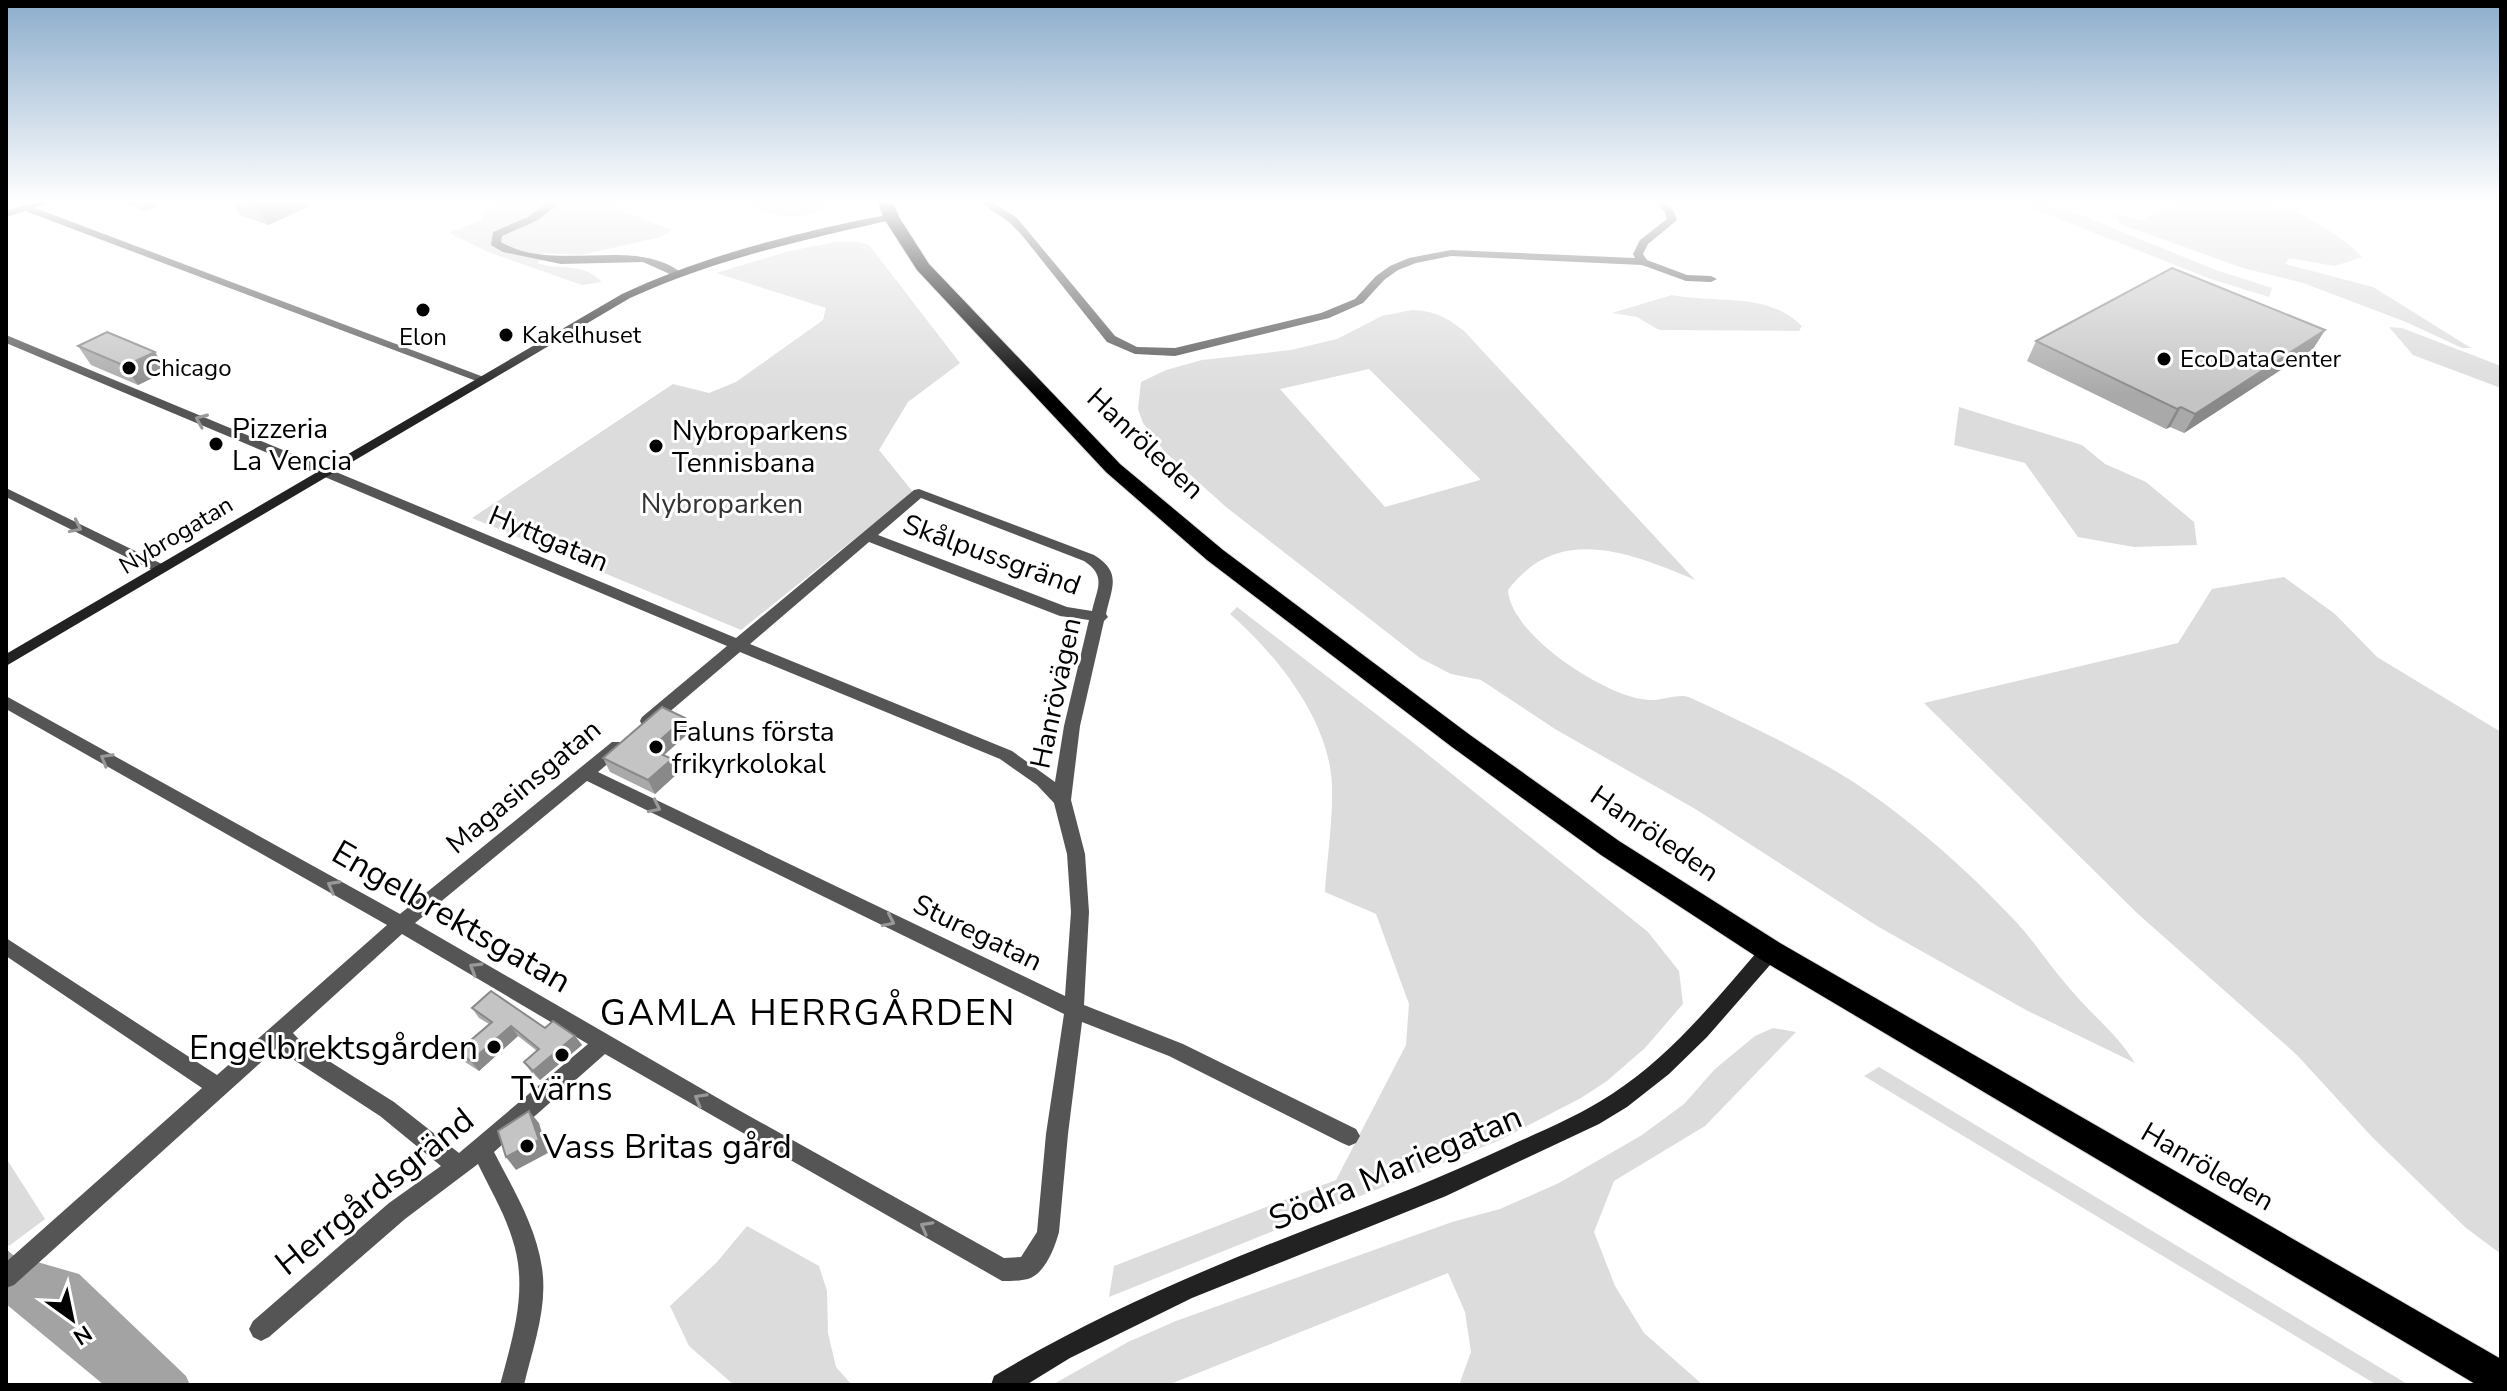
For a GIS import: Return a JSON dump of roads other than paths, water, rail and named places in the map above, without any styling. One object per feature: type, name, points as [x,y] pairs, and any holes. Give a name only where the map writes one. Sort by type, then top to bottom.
[{"type":"highway","name":"Hanröleden","points":[[922,265],[1113,468],[1215,555],[1310,629],[1610,848],[1770,951],[2501,1379]]},
{"type":"street","points":[[178,265],[483,379]]},
{"type":"street","points":[[658,265],[676,273]]},
{"type":"street","name":"Nybrogatan","points":[[6,661],[592,315],[676,273],[701,265]]},
{"type":"street","points":[[1051,265],[1111,339],[1129,348],[1149,352],[1186,350],[1336,313],[1359,301],[1394,268],[1404,265]]},
{"type":"street","points":[[1651,265],[1686,278],[1711,279]]},
{"type":"street","name":"Hyttgatan","points":[[6,339],[1006,755],[1043,780],[1062,800]]},
{"type":"street","points":[[6,492],[161,569]]},
{"type":"street","name":"Magasinsgatan","points":[[6,1277],[401,924],[919,493]]},
{"type":"street","name":"Hanrövägen","points":[[919,493],[1097,562],[1107,577],[1072,726],[1062,800],[1076,854],[1080,885],[1074,1010],[1057,1134],[1048,1232],[1032,1263]]},
{"type":"street","name":"Skålpussgränd","points":[[867,536],[1065,612],[1100,617]]},
{"type":"street","name":"Engelbrektsgatan","points":[[7,703],[401,924],[1002,1270],[1027,1268],[1032,1263]]},
{"type":"street","name":"Sturegatan","points":[[585,773],[1074,1010],[1176,1050],[1349,1136]]},
{"type":"street","points":[[6,946],[219,1088]]},
{"type":"street","name":"Södra Mariegatan","points":[[1003,1385],[1113,1320],[1454,1183],[1566,1131],[1621,1099],[1668,1063],[1770,951]]},
{"type":"street","points":[[281,1034],[298,1052],[387,1109],[458,1166]]},
{"type":"street","name":"Herrgårdsgränd","points":[[261,1329],[397,1211],[482,1149],[603,1043]]},
{"type":"street","points":[[482,1149],[525,1244],[531,1265],[527,1322],[512,1385]]},
{"type":"place","name":"Elon","points":[[423,310]]},
{"type":"place","name":"Kakelhuset","points":[[506,335]]},
{"type":"place","name":"EcoDataCenter","points":[[2164,359]]},
{"type":"place","name":"Chicago","points":[[129,368]]},
{"type":"place","name":"Pizzeria La Vencia","points":[[216,444]]},
{"type":"place","name":"Nybroparkens Tennisbana","points":[[656,446]]},
{"type":"place","name":"Faluns första frikyrkolokal","points":[[656,747]]},
{"type":"place","name":"Engelbrektsgården","points":[[494,1047]]},
{"type":"place","name":"Tvärns","points":[[562,1055]]},
{"type":"place","name":"Vass Britas gård","points":[[527,1146]]},
{"type":"district","name":"GAMLA HERRGÅRDEN","points":[[808,1012]]},
{"type":"park label","name":"Nybroparken","points":[[722,503]]}]
